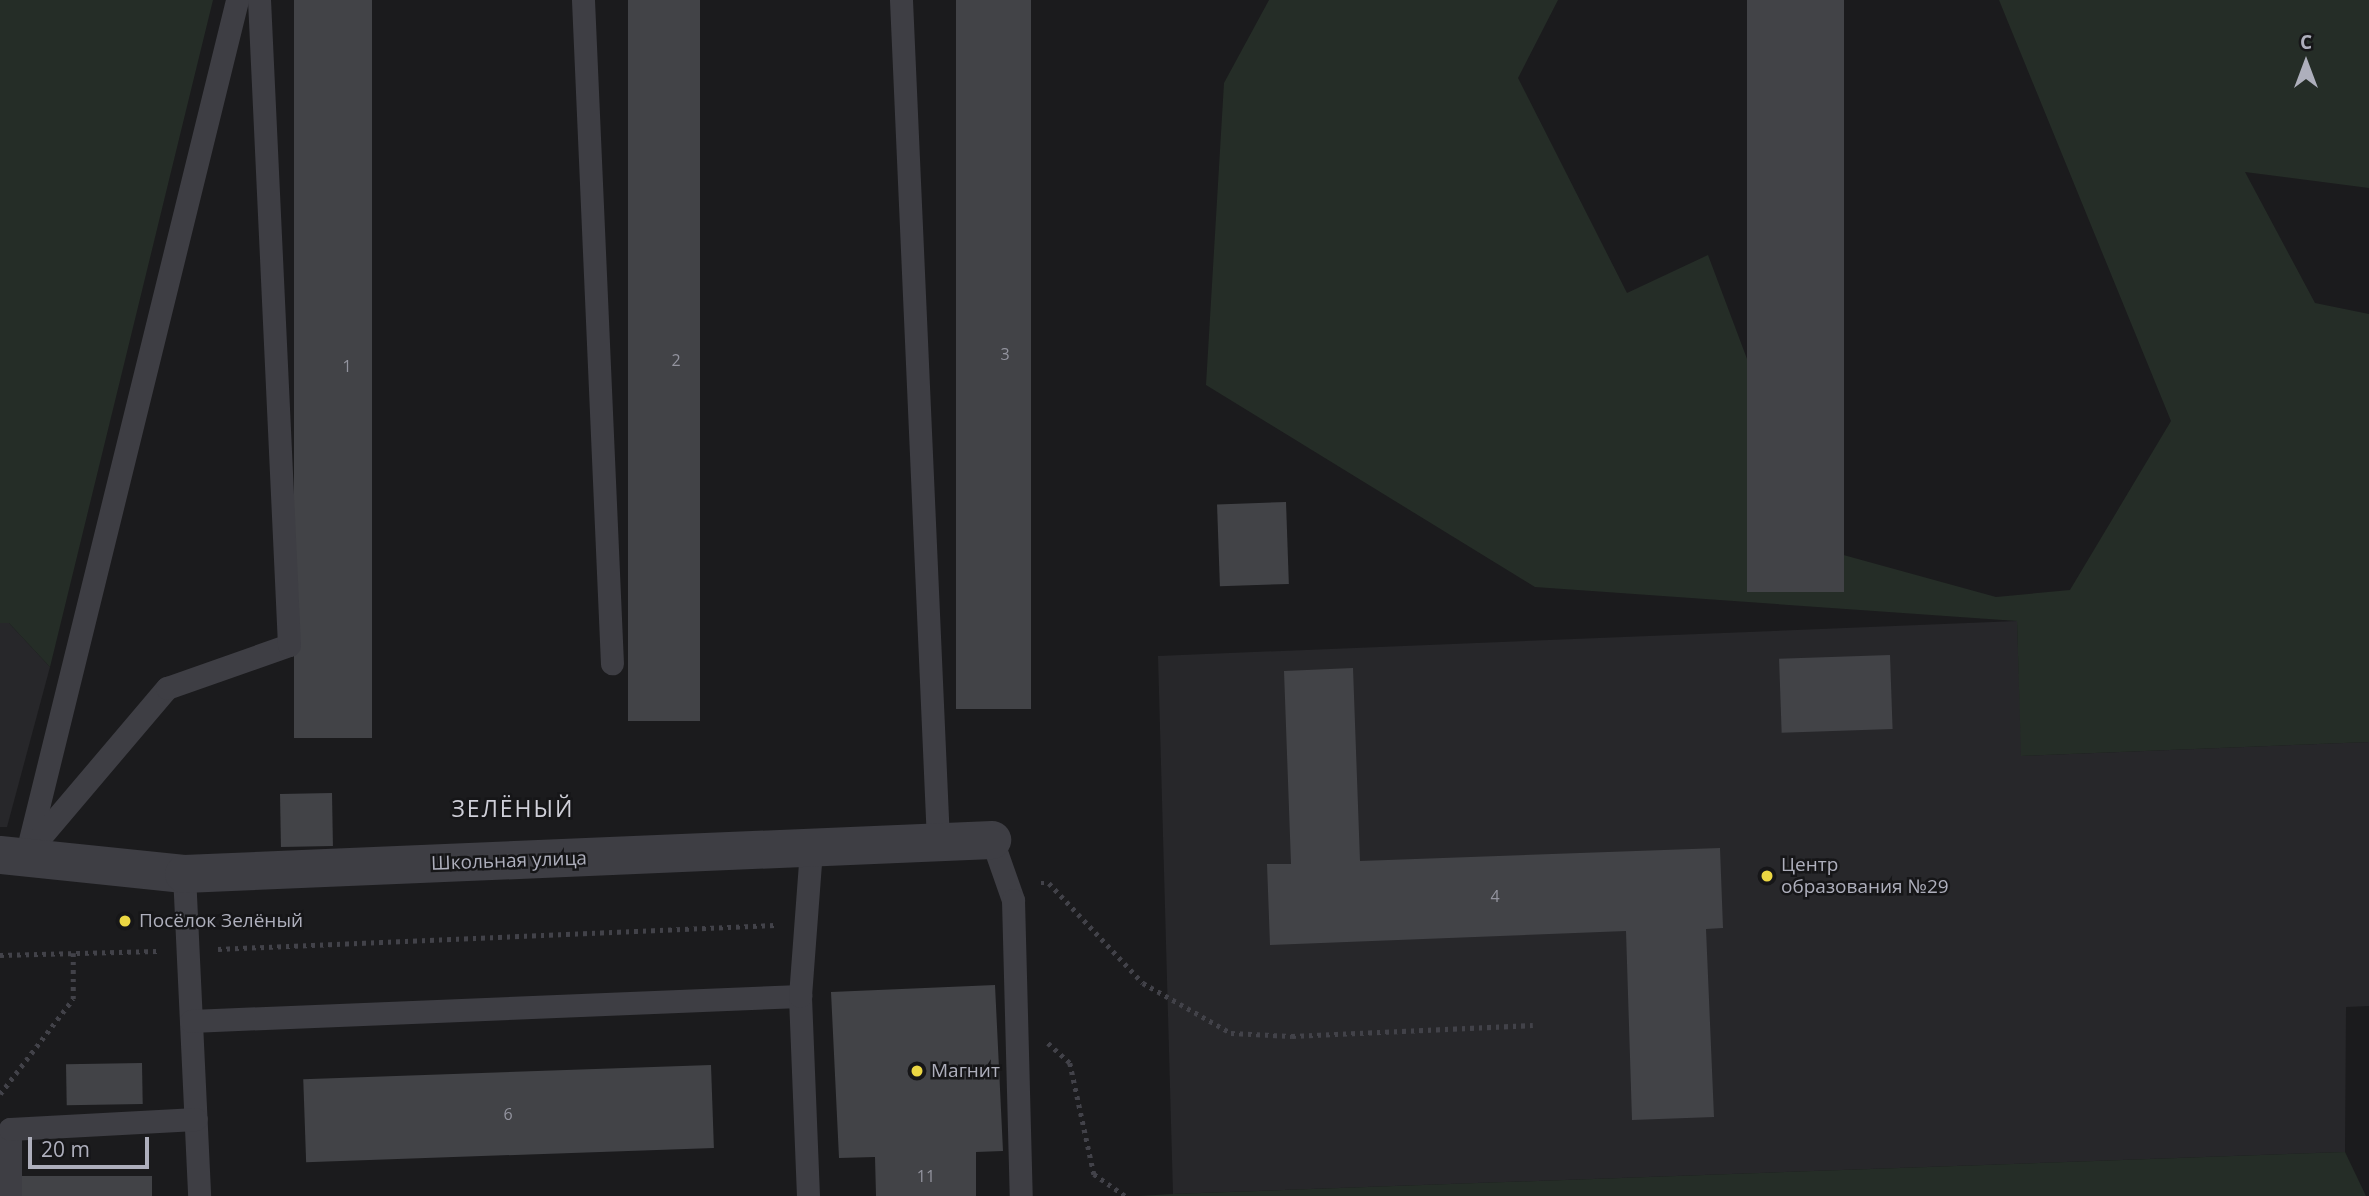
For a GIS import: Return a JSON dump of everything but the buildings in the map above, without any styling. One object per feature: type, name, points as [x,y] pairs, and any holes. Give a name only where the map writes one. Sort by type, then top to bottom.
[{"type":"street","name":"Школьная улица","points":[[13,855],[184,874],[992,840]]},
{"type":"lane","points":[[13,855],[237,0]]},
{"type":"lane","points":[[13,855],[167,688],[289,645],[259,0]]},
{"type":"lane","points":[[583,0],[612,663]]},
{"type":"lane","points":[[901,0],[938,842]]},
{"type":"lane","points":[[992,840],[1013,901],[1021,1196]]},
{"type":"lane","points":[[808,1196],[800,996],[811,848]]},
{"type":"lane","points":[[184,874],[191,950],[191,1021],[200,1196]]},
{"type":"lane","points":[[191,1021],[800,996]]},
{"type":"lane","points":[[10,1196],[10,1129],[196,1119]]},
{"type":"path","points":[[1006,882],[1048,883],[1143,983],[1231,1033],[1292,1036],[1533,1025]]},
{"type":"path","points":[[0,956],[806,923]]},
{"type":"path","points":[[0,1094],[73,999],[73,953]]},
{"type":"path","points":[[1016,1012],[1070,1063],[1094,1174],[1126,1196]]},
{"type":"shaded area","points":[[0,0],[213,0],[50,667],[9,623],[0,623]]},
{"type":"shaded area","points":[[1269,0],[1558,0],[1518,78],[1627,293],[1708,255],[1818,548],[1996,597],[2070,590],[2171,421],[1999,0],[2369,0],[2369,188],[2245,172],[2315,303],[2369,314],[2369,742],[2021,756],[2017,621],[1535,587],[1206,385],[1224,83]]},
{"type":"shaded area","name":"Центр образования №29","points":[[2017,621],[2022,756],[2369,742],[2369,1006],[2346,1007],[2345,1152],[1173,1194],[1158,656]]},
{"type":"shaded area","points":[[0,623],[9,623],[50,667],[7,827],[0,827]]},
{"type":"shaded area","points":[[2345,1152],[2366,1196],[1138,1196],[1173,1194]]},
{"type":"place","name":"Центр образования №29","points":[[1767,876]]},
{"type":"place","name":"Посёлок Зелёный","points":[[125,921]]},
{"type":"place","name":"Магнит","points":[[917,1071]]},
{"type":"district","name":"ЗЕЛЁНЫЙ","points":[[513,808]]}]
